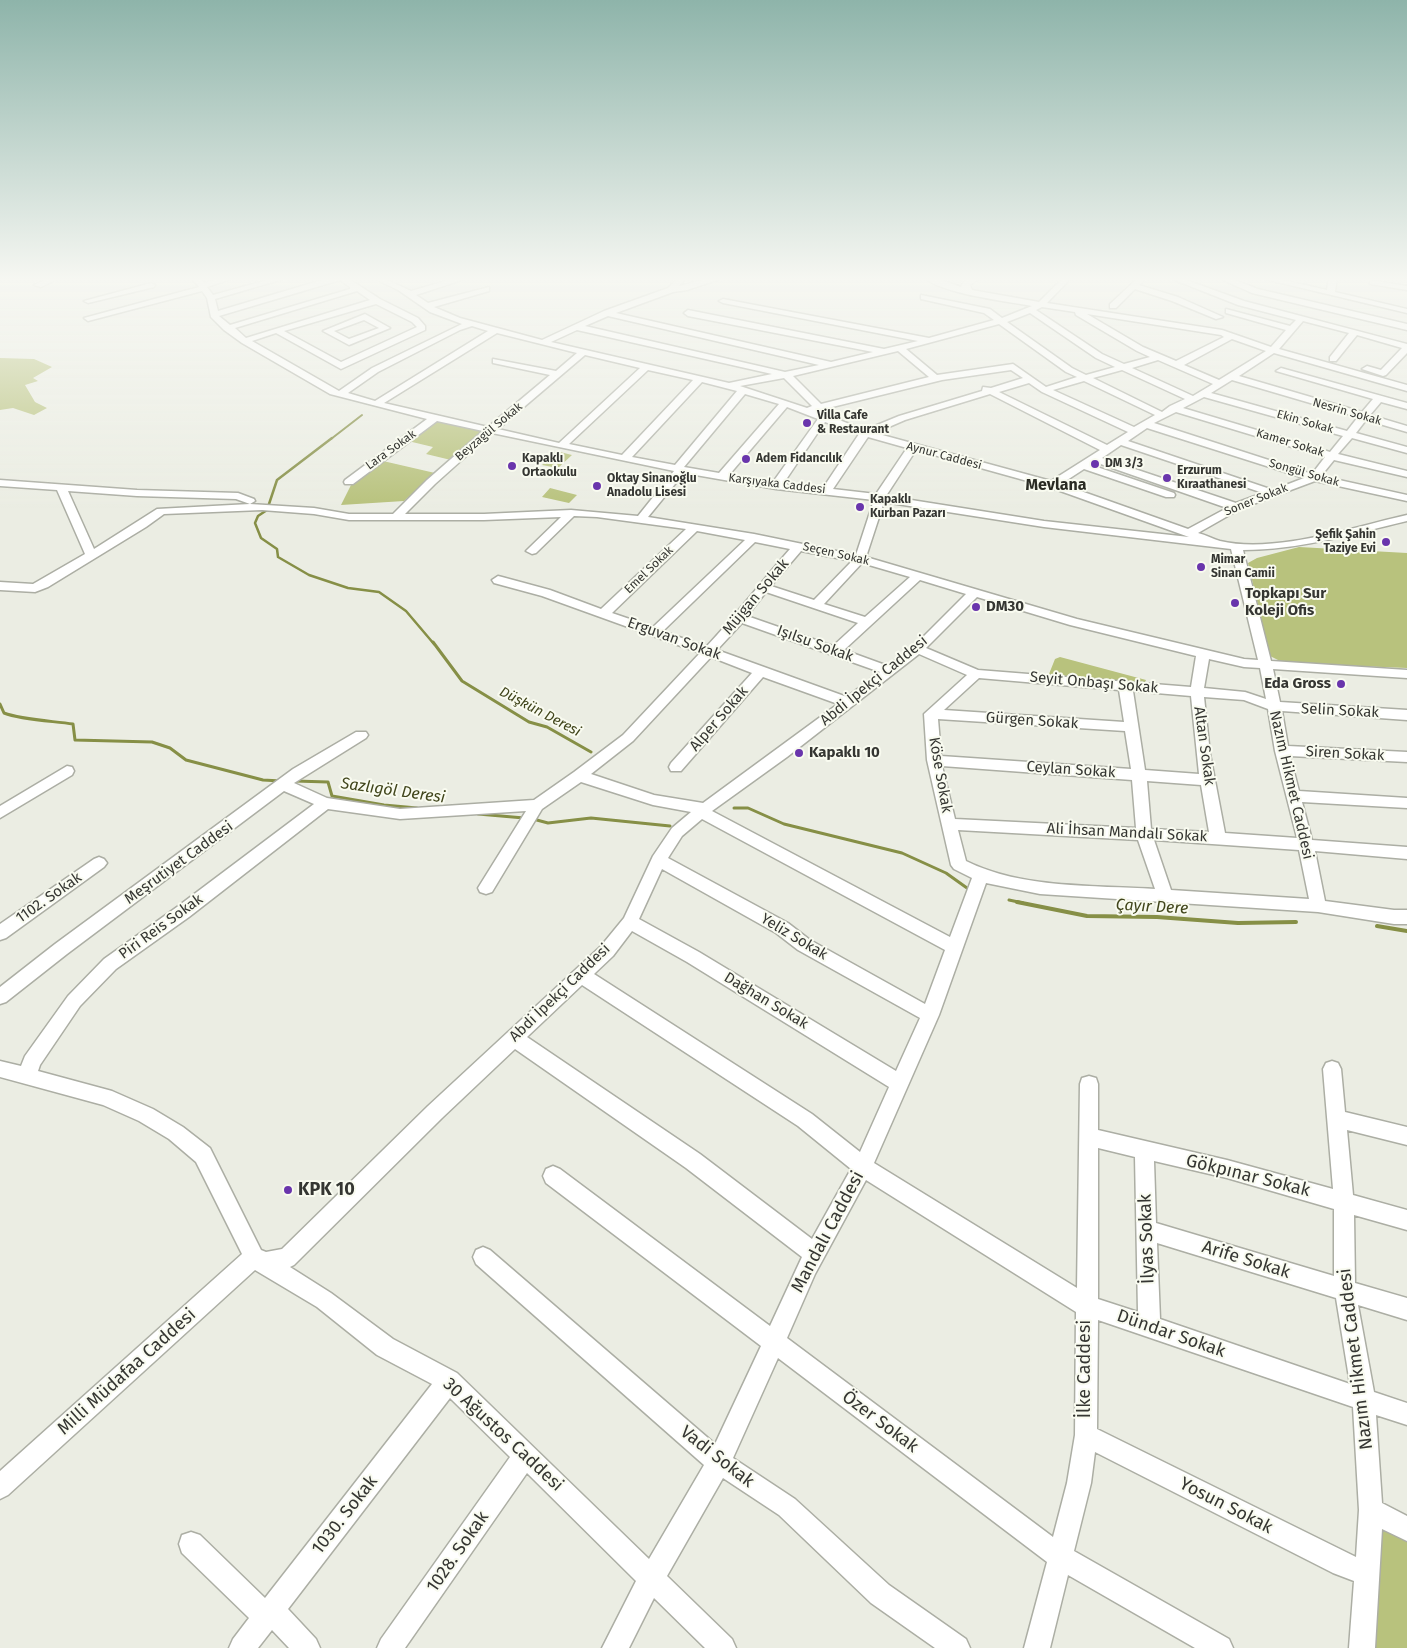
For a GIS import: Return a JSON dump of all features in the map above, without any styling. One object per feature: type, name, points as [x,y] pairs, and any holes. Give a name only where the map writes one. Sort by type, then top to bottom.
[{"type":"street","name":"Karşıyaka Caddesi","points":[[267,354],[333,392],[434,418],[561,446],[776,486],[880,498],[1044,524],[1219,544]]},
{"type":"street","points":[[320,354],[341,366],[367,354]]},
{"type":"street","points":[[341,394],[375,370],[406,354]]},
{"type":"street","points":[[376,404],[457,354]]},
{"type":"street","name":"Beyzagül Sokak","points":[[397,516],[431,482],[490,430],[582,354]]},
{"type":"street","name":"Aynur Caddesi","points":[[593,354],[700,378],[806,411],[821,413],[866,433],[1053,485],[1219,544],[1236,547],[1262,547],[1405,523]]},
{"type":"street","points":[[658,368],[690,354],[787,375],[821,413]]},
{"type":"street","points":[[785,354],[834,366]]},
{"type":"street","points":[[729,386],[834,366],[884,354]]},
{"type":"street","points":[[907,354],[935,378]]},
{"type":"street","points":[[1048,354],[1081,377],[1162,415]]},
{"type":"street","points":[[1096,354],[1192,399]]},
{"type":"street","points":[[1151,354],[1219,383]]},
{"type":"street","points":[[1176,365],[1197,354]]},
{"type":"street","points":[[1053,485],[1134,431],[1203,394],[1265,354]]},
{"type":"street","points":[[1291,354],[1300,359],[1407,388]]},
{"type":"street","points":[[1311,354],[1383,373],[1401,354]]},
{"type":"street","points":[[1333,359],[1337,354]]},
{"type":"street","points":[[1045,390],[1081,377],[1124,368],[1158,357]]},
{"type":"street","points":[[1261,386],[1300,359]]},
{"type":"street","points":[[496,361],[557,374]]},
{"type":"street","points":[[561,446],[647,366]]},
{"type":"street","points":[[776,486],[821,413],[935,378],[1013,367],[1045,390],[1134,431]]},
{"type":"street","points":[[1281,371],[1407,406]]},
{"type":"street","points":[[971,373],[988,391],[1106,449]]},
{"type":"street","name":"Nesrin Sokak","points":[[1230,376],[1364,417],[1407,428]]},
{"type":"street","points":[[626,457],[700,378]]},
{"type":"street","points":[[828,491],[866,433],[902,418],[988,391],[1031,380]]},
{"type":"street","points":[[641,519],[743,390]]},
{"type":"street","name":"Ekin Sokak","points":[[1203,394],[1407,450]]},
{"type":"street","points":[[1314,478],[1379,398]]},
{"type":"street","points":[[722,477],[785,403]]},
{"type":"street","name":"Kamer Sokak","points":[[1174,408],[1332,456],[1407,474]]},
{"type":"street","name":"Lara Sokak","points":[[349,482],[434,418]]},
{"type":"street","name":"Songül Sokak","points":[[1146,424],[1314,478],[1407,498]]},
{"type":"street","points":[[1119,441],[1273,493]]},
{"type":"street","points":[[816,605],[860,559],[880,498],[913,447]]},
{"type":"street","points":[[1093,458],[1236,507]]},
{"type":"street","points":[[1081,465],[1224,513]]},
{"type":"street","name":"Soner Sokak","points":[[1190,533],[1236,507],[1314,478]]},
{"type":"street","points":[[0,483],[137,493],[238,496],[262,507]]},
{"type":"street","points":[[61,488],[92,556]]},
{"type":"street","name":"Seçen Sokak","points":[[0,586],[35,588],[92,556],[161,511],[262,507],[314,510],[349,517],[484,517],[572,512],[695,526],[860,559],[1074,622],[1244,663],[1265,666],[1407,674]]},
{"type":"street","points":[[532,551],[572,512]]},
{"type":"street","name":"Emel Sokak","points":[[603,614],[695,526]]},
{"type":"street","points":[[655,632],[754,537]]},
{"type":"street","name":"Müjgan Sokak","points":[[537,805],[579,776],[628,738],[740,618],[763,587],[799,546]]},
{"type":"street","name":"Nazım Hikmet Caddesi","points":[[1236,547],[1269,677],[1282,751],[1306,846],[1318,906]]},
{"type":"street","points":[[835,651],[918,576]]},
{"type":"street","name":"Erguvan Sokak","points":[[498,580],[546,593],[849,703]]},
{"type":"street","points":[[763,587],[867,622]]},
{"type":"street","name":"Abdi İpekçi Caddesi","points":[[259,1260],[287,1258],[513,1038],[606,951],[630,922],[658,860],[677,832],[703,810],[782,754],[918,649],[975,592]]},
{"type":"street","name":"Işılsu Sokak","points":[[740,618],[890,671]]},
{"type":"street","name":"Seyit Onbaşı Sokak","points":[[918,649],[976,674],[1245,696],[1273,706]]},
{"type":"street","name":"Altan Sokak","points":[[1202,653],[1197,692],[1203,754],[1218,838]]},
{"type":"street","name":"Alper Sokak","points":[[676,767],[761,671]]},
{"type":"street","points":[[931,714],[976,674]]},
{"type":"street","points":[[1125,685],[1139,776],[1144,834],[1165,895]]},
{"type":"street","name":"Selin Sokak","points":[[1273,706],[1310,710],[1407,715]]},
{"type":"street","name":"Gürgen Sokak","points":[[931,714],[1132,728]]},
{"type":"street","name":"Köse Sokak","points":[[931,714],[934,760],[959,864],[981,876]]},
{"type":"street","name":"Meşrutiyet Caddesi","points":[[0,997],[61,949],[298,774],[361,735]]},
{"type":"street","name":"Siren Sokak","points":[[1282,751],[1407,757]]},
{"type":"street","name":"Ceylan Sokak","points":[[934,760],[1208,780]]},
{"type":"street","points":[[0,813],[67,771]]},
{"type":"street","points":[[579,776],[653,800],[703,810],[956,948]]},
{"type":"street","points":[[285,785],[325,803],[400,814],[537,805]]},
{"type":"street","points":[[1294,796],[1407,803]]},
{"type":"street","name":"Piri Reis Sokak","points":[[28,1077],[31,1062],[69,1009],[110,964],[184,912],[325,803]]},
{"type":"street","points":[[486,888],[537,805]]},
{"type":"street","name":"Ali İhsan Mandalı Sokak","points":[[948,824],[1218,838],[1407,853]]},
{"type":"street","name":"Yeliz Sokak","points":[[658,860],[782,928],[804,945],[930,1014]]},
{"type":"street","name":"1102. Sokak","points":[[0,933],[99,863]]},
{"type":"street","points":[[981,876],[998,882],[1040,888],[1318,906],[1407,918]]},
{"type":"street","name":"Mandalı Caddesi","points":[[614,1648],[652,1577],[719,1462],[808,1267],[863,1167],[901,1084],[930,1014],[956,948],[981,876]]},
{"type":"street","name":"Dağhan Sokak","points":[[630,922],[692,957],[901,1084]]},
{"type":"street","name":"Dündar Sokak","points":[[581,975],[806,1120],[863,1167],[1085,1305],[1407,1414]]},
{"type":"street","points":[[513,1038],[693,1161],[816,1255]]},
{"type":"street","points":[[0,1069],[104,1098],[146,1115],[176,1132],[203,1155],[259,1260]]},
{"type":"street","name":"Nazım Hikmet Caddesi","points":[[1332,1069],[1344,1201],[1345,1290],[1364,1399],[1371,1510],[1362,1648]]},
{"type":"street","name":"İlke Caddesi","points":[[1037,1648],[1079,1483],[1086,1435],[1085,1305],[1089,1084]]},
{"type":"street","points":[[1337,1119],[1407,1136]]},
{"type":"street","name":"Gökpınar Sokak","points":[[1088,1137],[1227,1169],[1407,1220]]},
{"type":"street","name":"İlyas Sokak","points":[[1144,1150],[1149,1327]]},
{"type":"street","name":"Özer Sokak","points":[[553,1176],[1060,1557],[1220,1648]]},
{"type":"street","name":"Arife Sokak","points":[[1146,1230],[1407,1309]]},
{"type":"street","name":"Vadi Sokak","points":[[483,1257],[719,1462],[787,1507],[880,1594],[957,1648]]},
{"type":"street","name":"30 Ağustos Caddesi","points":[[259,1260],[324,1300],[385,1347],[449,1381],[724,1648]]},
{"type":"street","name":"Milli Müdafaa Caddesi","points":[[0,1487],[259,1260]]},
{"type":"street","name":"1030. Sokak","points":[[242,1648],[449,1381]]},
{"type":"street","name":"Yosun Sokak","points":[[1086,1435],[1342,1564],[1368,1573]]},
{"type":"street","name":"1028. Sokak","points":[[390,1648],[526,1455]]},
{"type":"street","points":[[1371,1510],[1407,1528]]},
{"type":"street","points":[[191,1544],[307,1648]]},
{"type":"green space","points":[[0,358],[34,359],[52,367],[33,378],[38,381],[25,385],[35,402],[47,408],[34,415],[13,408],[0,410]]},
{"type":"green space","points":[[437,420],[486,431],[451,460],[426,454],[433,447],[408,441]]},
{"type":"green space","points":[[556,451],[572,455],[558,468],[542,465]]},
{"type":"green space","points":[[383,461],[435,473],[404,501],[341,505],[351,485]]},
{"type":"green space","points":[[550,488],[577,495],[569,503],[542,497]]},
{"type":"green space","points":[[1299,547],[1407,553],[1407,668],[1284,663],[1270,656],[1248,563],[1257,558]]},
{"type":"green space","points":[[1060,657],[1146,680],[1145,682],[1053,676],[1049,674],[1055,659]]},
{"type":"green space","points":[[1379,1525],[1407,1538],[1407,1648],[1376,1648],[1372,1646]]},
{"type":"waterway","name":"Düşkün Deresi","points":[[331,439],[362,415]]},
{"type":"waterway","name":"Düşkün Deresi","points":[[332,438],[277,480],[267,510],[258,516],[255,523],[261,538],[277,549],[278,557],[309,575],[348,588],[379,592],[406,611],[434,644]]},
{"type":"waterway","name":"Düşkün Deresi","points":[[433,642],[462,681],[529,722],[547,727],[591,752]]},
{"type":"waterway","name":"Sazlıgöl Deresi","points":[[0,704],[4,713],[11,715],[28,719],[73,724],[75,740],[152,742],[170,748],[186,760],[263,780],[281,781]]},
{"type":"waterway","name":"Sazlıgöl Deresi","points":[[295,781],[328,782],[332,796],[384,805],[417,808]]},
{"type":"waterway","name":"Çayır Dere","points":[[734,808],[748,808],[784,824],[902,853],[946,873],[967,888]]},
{"type":"waterway","name":"Sazlıgöl Deresi","points":[[478,814],[524,818]]},
{"type":"waterway","name":"Sazlıgöl Deresi","points":[[533,819],[548,823],[591,818],[670,826]]},
{"type":"waterway","name":"Çayır Dere","points":[[1009,900],[1023,903]]},
{"type":"waterway","name":"Çayır Dere","points":[[1017,902],[1087,916],[1157,917],[1238,923],[1296,922]]},
{"type":"waterway","name":"Çayır Dere","points":[[1377,926],[1407,931]]},
{"type":"place","name":"Villa Cafe & Restaurant","points":[[807,423]]},
{"type":"place","name":"Adem Fidancılık","points":[[746,459]]},
{"type":"place","name":"DM 3/3","points":[[1095,464]]},
{"type":"place","name":"Kapaklı Ortaokulu","points":[[512,466]]},
{"type":"place","name":"Erzurum Kıraathanesi","points":[[1167,478]]},
{"type":"place","name":"Oktay Sinanoğlu Anadolu Lisesi","points":[[597,486]]},
{"type":"place","name":"Kapaklı Kurban Pazarı","points":[[860,507]]},
{"type":"place","name":"Şefik Şahin Taziye Evi","points":[[1386,542]]},
{"type":"place","name":"Mimar Sinan Camii","points":[[1201,567]]},
{"type":"place","name":"Topkapı Sur Koleji Ofis","points":[[1235,603]]},
{"type":"place","name":"DM30","points":[[976,607]]},
{"type":"place","name":"Eda Gross","points":[[1341,684]]},
{"type":"place","name":"Kapaklı 10","points":[[799,753]]},
{"type":"place","name":"KPK 10","points":[[288,1190]]},
{"type":"district","name":"Mevlana","points":[[1056,486]]}]
